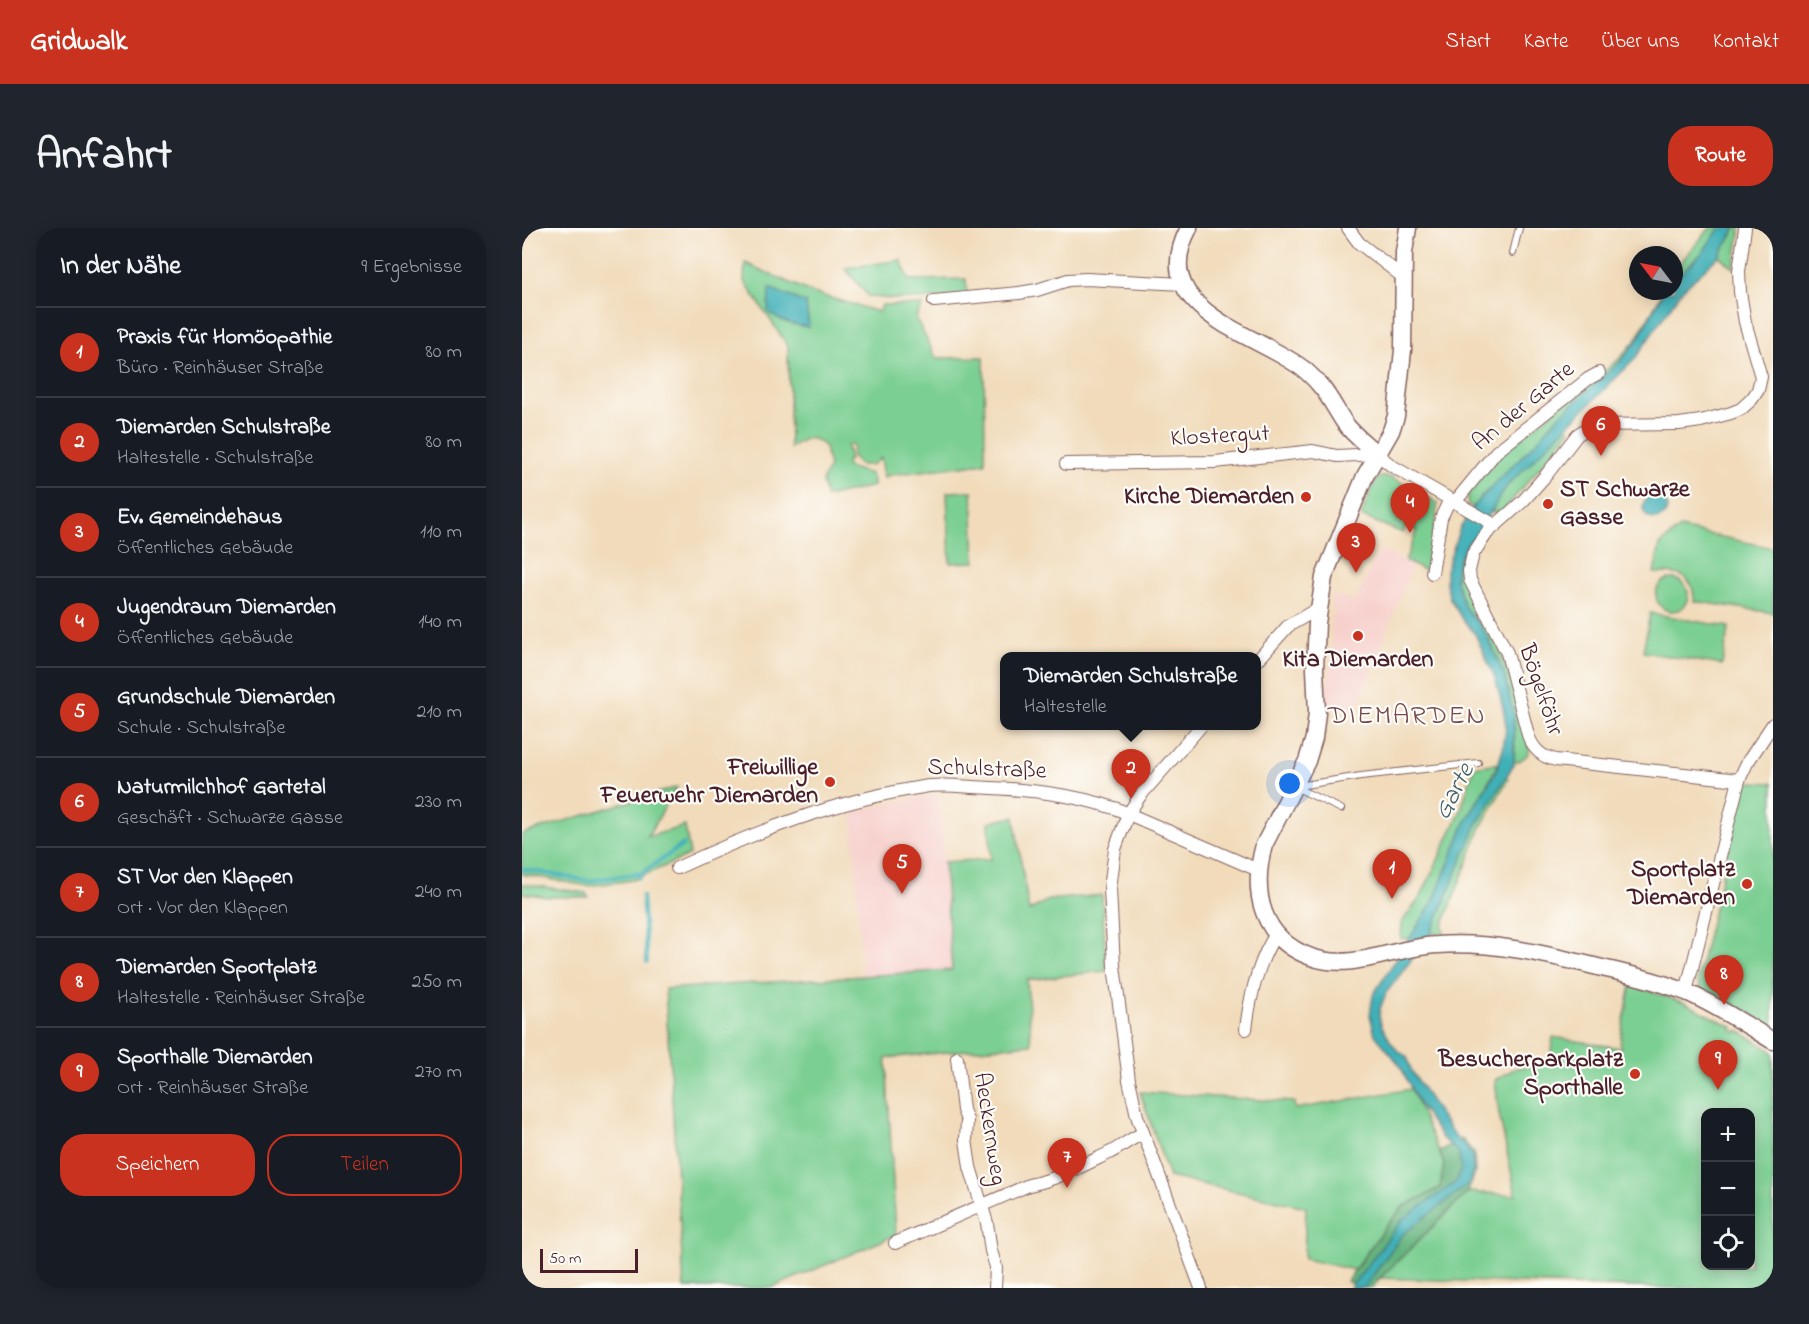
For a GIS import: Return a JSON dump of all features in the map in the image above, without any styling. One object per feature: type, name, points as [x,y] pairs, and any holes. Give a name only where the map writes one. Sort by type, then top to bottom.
[{"type":"street","points":[[1189,228],[1184,238],[1179,261],[1184,284],[1199,306],[1216,321],[1285,356],[1311,375],[1330,396],[1347,426],[1392,466],[1491,522]]},
{"type":"street","points":[[1348,228],[1359,243],[1403,277]]},
{"type":"street","points":[[1408,228],[1404,252],[1403,350],[1399,398],[1391,431],[1365,476],[1329,562],[1319,608],[1316,725],[1309,756],[1264,845],[1258,870],[1258,890],[1263,912],[1276,934],[1294,949],[1321,959],[1353,961],[1437,945],[1466,944],[1532,951],[1639,977],[1686,993],[1721,1010],[1773,1041]]},
{"type":"street","name":"Bögelföhr","points":[[1739,780],[1556,760],[1536,750],[1528,735],[1507,653],[1469,576],[1475,549],[1491,522],[1523,501],[1548,474],[1577,435],[1587,428],[1600,425],[1701,422],[1741,409],[1752,399],[1758,390],[1761,376],[1743,313],[1740,292],[1739,271],[1745,228]]},
{"type":"street","points":[[934,301],[1019,293],[1068,280],[1184,284]]},
{"type":"street","name":"An der Garte","points":[[1432,573],[1441,518],[1457,503],[1496,452],[1588,379],[1599,374]]},
{"type":"street","name":"Klostergut","points":[[1066,464],[1215,462],[1313,452],[1337,456],[1377,454]]},
{"type":"street","points":[[1261,656],[1288,626],[1319,608]]},
{"type":"street","points":[[1686,993],[1739,780],[1747,763],[1773,724]]},
{"type":"street","points":[[1198,730],[1140,796],[1128,814],[1119,835],[1112,863],[1110,913],[1128,1080],[1142,1134],[1202,1288]]},
{"type":"street","name":"Schulstraße","points":[[676,868],[755,832],[873,796],[925,786],[992,788],[1074,796],[1117,808],[1258,870]]},
{"type":"street","points":[[1246,1029],[1249,1005],[1259,969],[1265,952],[1276,934]]},
{"type":"street","name":"Aeckernweg","points":[[957,1058],[963,1110],[967,1120],[966,1140],[969,1167],[987,1222],[996,1267],[995,1288]]},
{"type":"street","points":[[895,1244],[1029,1185],[1043,1183],[1111,1152],[1142,1134]]},
{"type":"lane","points":[[1512,253],[1519,228]]},
{"type":"lane","points":[[1294,787],[1361,776],[1478,763]]},
{"type":"lane","points":[[1294,787],[1341,809]]},
{"type":"shaded area","name":"Kita Diemarden","points":[[1379,550],[1413,564],[1356,710],[1325,709],[1332,656],[1331,615],[1335,615],[1335,609],[1331,609],[1331,596],[1343,597],[1355,602]]},
{"type":"shaded area","points":[[924,796],[940,796],[952,970],[862,975],[852,811]]},
{"type":"green space","points":[[1710,228],[1720,228],[1702,253],[1683,271],[1683,260]]},
{"type":"green space","points":[[1736,228],[1741,228],[1734,268],[1719,256]]},
{"type":"green space","points":[[901,260],[909,280],[966,279],[967,296],[905,299],[868,296],[845,268]]},
{"type":"green space","points":[[745,263],[813,293],[879,312],[882,305],[923,305],[916,318],[936,358],[984,357],[985,463],[890,475],[884,478],[881,458],[872,465],[860,465],[852,456],[853,444],[847,445],[850,460],[846,461],[847,467],[871,474],[874,486],[826,497],[822,481],[829,467],[825,447],[816,440],[808,438],[790,448],[788,346],[744,281]]},
{"type":"green space","points":[[1658,300],[1636,342],[1620,362],[1556,419],[1473,507],[1467,504],[1468,494],[1498,456],[1618,360],[1635,341]]},
{"type":"green space","points":[[1567,427],[1571,430],[1503,511],[1492,513],[1503,492],[1513,480]]},
{"type":"green space","points":[[1380,477],[1391,477],[1438,503],[1428,572],[1405,561],[1417,530],[1406,526],[1403,533],[1361,516],[1374,483]]},
{"type":"green space","points":[[972,491],[975,562],[950,563],[947,492]]},
{"type":"green space","points":[[1680,528],[1773,548],[1773,613],[1694,601],[1691,585],[1683,576],[1654,573],[1660,545]]},
{"type":"green space","points":[[1468,543],[1472,543],[1466,569],[1469,593],[1503,660],[1530,750],[1519,761],[1514,762],[1515,730],[1511,700],[1497,655],[1488,637],[1464,606],[1457,588],[1457,570]]},
{"type":"green space","points":[[1672,579],[1683,584],[1688,595],[1683,606],[1672,611],[1661,606],[1656,595],[1661,584]]},
{"type":"green space","points":[[1650,613],[1729,627],[1722,665],[1643,652]]},
{"type":"green space","points":[[1498,764],[1465,823],[1433,902],[1411,938],[1401,939],[1402,922],[1420,898],[1460,813],[1474,767]]},
{"type":"green space","points":[[1505,777],[1508,779],[1481,827],[1443,925],[1444,933],[1431,934],[1476,826]]},
{"type":"green space","name":"Sportplatz Diemarden","points":[[1751,782],[1773,783],[1773,1031],[1735,1009],[1737,1006],[1732,1003],[1730,1006],[1702,991],[1697,980],[1743,788]]},
{"type":"green space","points":[[677,787],[647,837],[685,826],[690,855],[633,880],[588,886],[522,874],[522,834]]},
{"type":"green space","points":[[1014,817],[1029,911],[1048,900],[1102,895],[1106,971],[1027,980],[1031,1044],[886,1058],[896,1235],[771,1288],[684,1288],[665,989],[952,970],[944,862],[991,859],[989,822]]},
{"type":"green space","points":[[522,884],[586,893],[588,897],[547,897],[522,893]]},
{"type":"green space","points":[[1631,985],[1685,1003],[1733,1027],[1732,1030],[1736,1033],[1738,1030],[1773,1052],[1773,1288],[1666,1288],[1380,1278],[1468,1192],[1516,1195],[1499,1114],[1495,1080],[1514,1069],[1550,1061],[1553,1037],[1620,1048]]},
{"type":"green space","points":[[1411,1089],[1444,1164],[1440,1188],[1404,1206],[1386,1226],[1354,1270],[1304,1259],[1306,1207],[1169,1177],[1140,1092],[1294,1102],[1295,1109]]},
{"type":"green space","points":[[1462,1139],[1474,1153],[1475,1173],[1468,1192],[1372,1288],[1357,1288],[1347,1281],[1386,1226],[1404,1206],[1440,1188],[1444,1164],[1439,1151]]},
{"type":"water","points":[[1720,228],[1736,228],[1719,256],[1683,289],[1683,271],[1702,253]]},
{"type":"water","points":[[769,288],[806,303],[809,327],[787,322],[768,312]]},
{"type":"water","points":[[1659,300],[1675,300],[1634,360],[1507,486],[1459,558],[1455,577],[1464,606],[1485,632],[1504,674],[1514,715],[1514,764],[1476,826],[1431,934],[1386,993],[1379,1016],[1391,1042],[1407,1057],[1411,1070],[1435,1108],[1472,1156],[1472,1177],[1470,1183],[1402,1235],[1364,1288],[1350,1288],[1403,1219],[1456,1182],[1461,1169],[1459,1153],[1442,1138],[1420,1106],[1399,1064],[1375,1035],[1370,1015],[1373,995],[1433,902],[1465,823],[1496,771],[1503,749],[1506,727],[1495,678],[1475,634],[1462,619],[1450,599],[1446,584],[1446,570],[1459,530],[1475,504],[1556,419],[1620,362],[1636,342]]},
{"type":"water","points":[[1655,495],[1660,496],[1666,502],[1666,512],[1660,518],[1655,519],[1650,518],[1644,512],[1643,507],[1644,502],[1650,496]]},
{"type":"waterway","points":[[639,878],[642,873],[684,844]]},
{"type":"waterway","points":[[522,869],[589,881],[642,873]]},
{"type":"waterway","points":[[642,896],[647,962]]},
{"type":"place","name":"Naturmilchhof Gartetal","points":[[1601,456]]},
{"type":"place","name":"Kirche Diemarden","points":[[1306,497]]},
{"type":"place","name":"ST Schwarze Gasse","points":[[1548,504]]},
{"type":"place","name":"Jugendraum Diemarden","points":[[1410,533]]},
{"type":"place","name":"Ev. Gemeindehaus","points":[[1356,573]]},
{"type":"place","name":"Kita Diemarden","points":[[1358,636]]},
{"type":"place","name":"Freiwillige Feuerwehr Diemarden","points":[[830,782]]},
{"type":"place","name":"Diemarden Schulstraße","points":[[1131,799]]},
{"type":"place","name":"Sportplatz Diemarden","points":[[1747,884]]},
{"type":"place","name":"Grundschule Diemarden","points":[[902,894]]},
{"type":"place","name":"Praxis für Homöopathie","points":[[1392,899]]},
{"type":"place","name":"Diemarden Sportplatz","points":[[1724,1005]]},
{"type":"place","name":"Besucherparkplatz Sporthalle","points":[[1635,1074]]},
{"type":"place","name":"Sporthalle Diemarden","points":[[1718,1090]]},
{"type":"place","name":"ST Vor den Klappen","points":[[1067,1188]]},
{"type":"district","name":"DIEMARDEN","points":[[1407,716]]},
{"type":"water label","name":"Garte","points":[[1455,792]]}]
